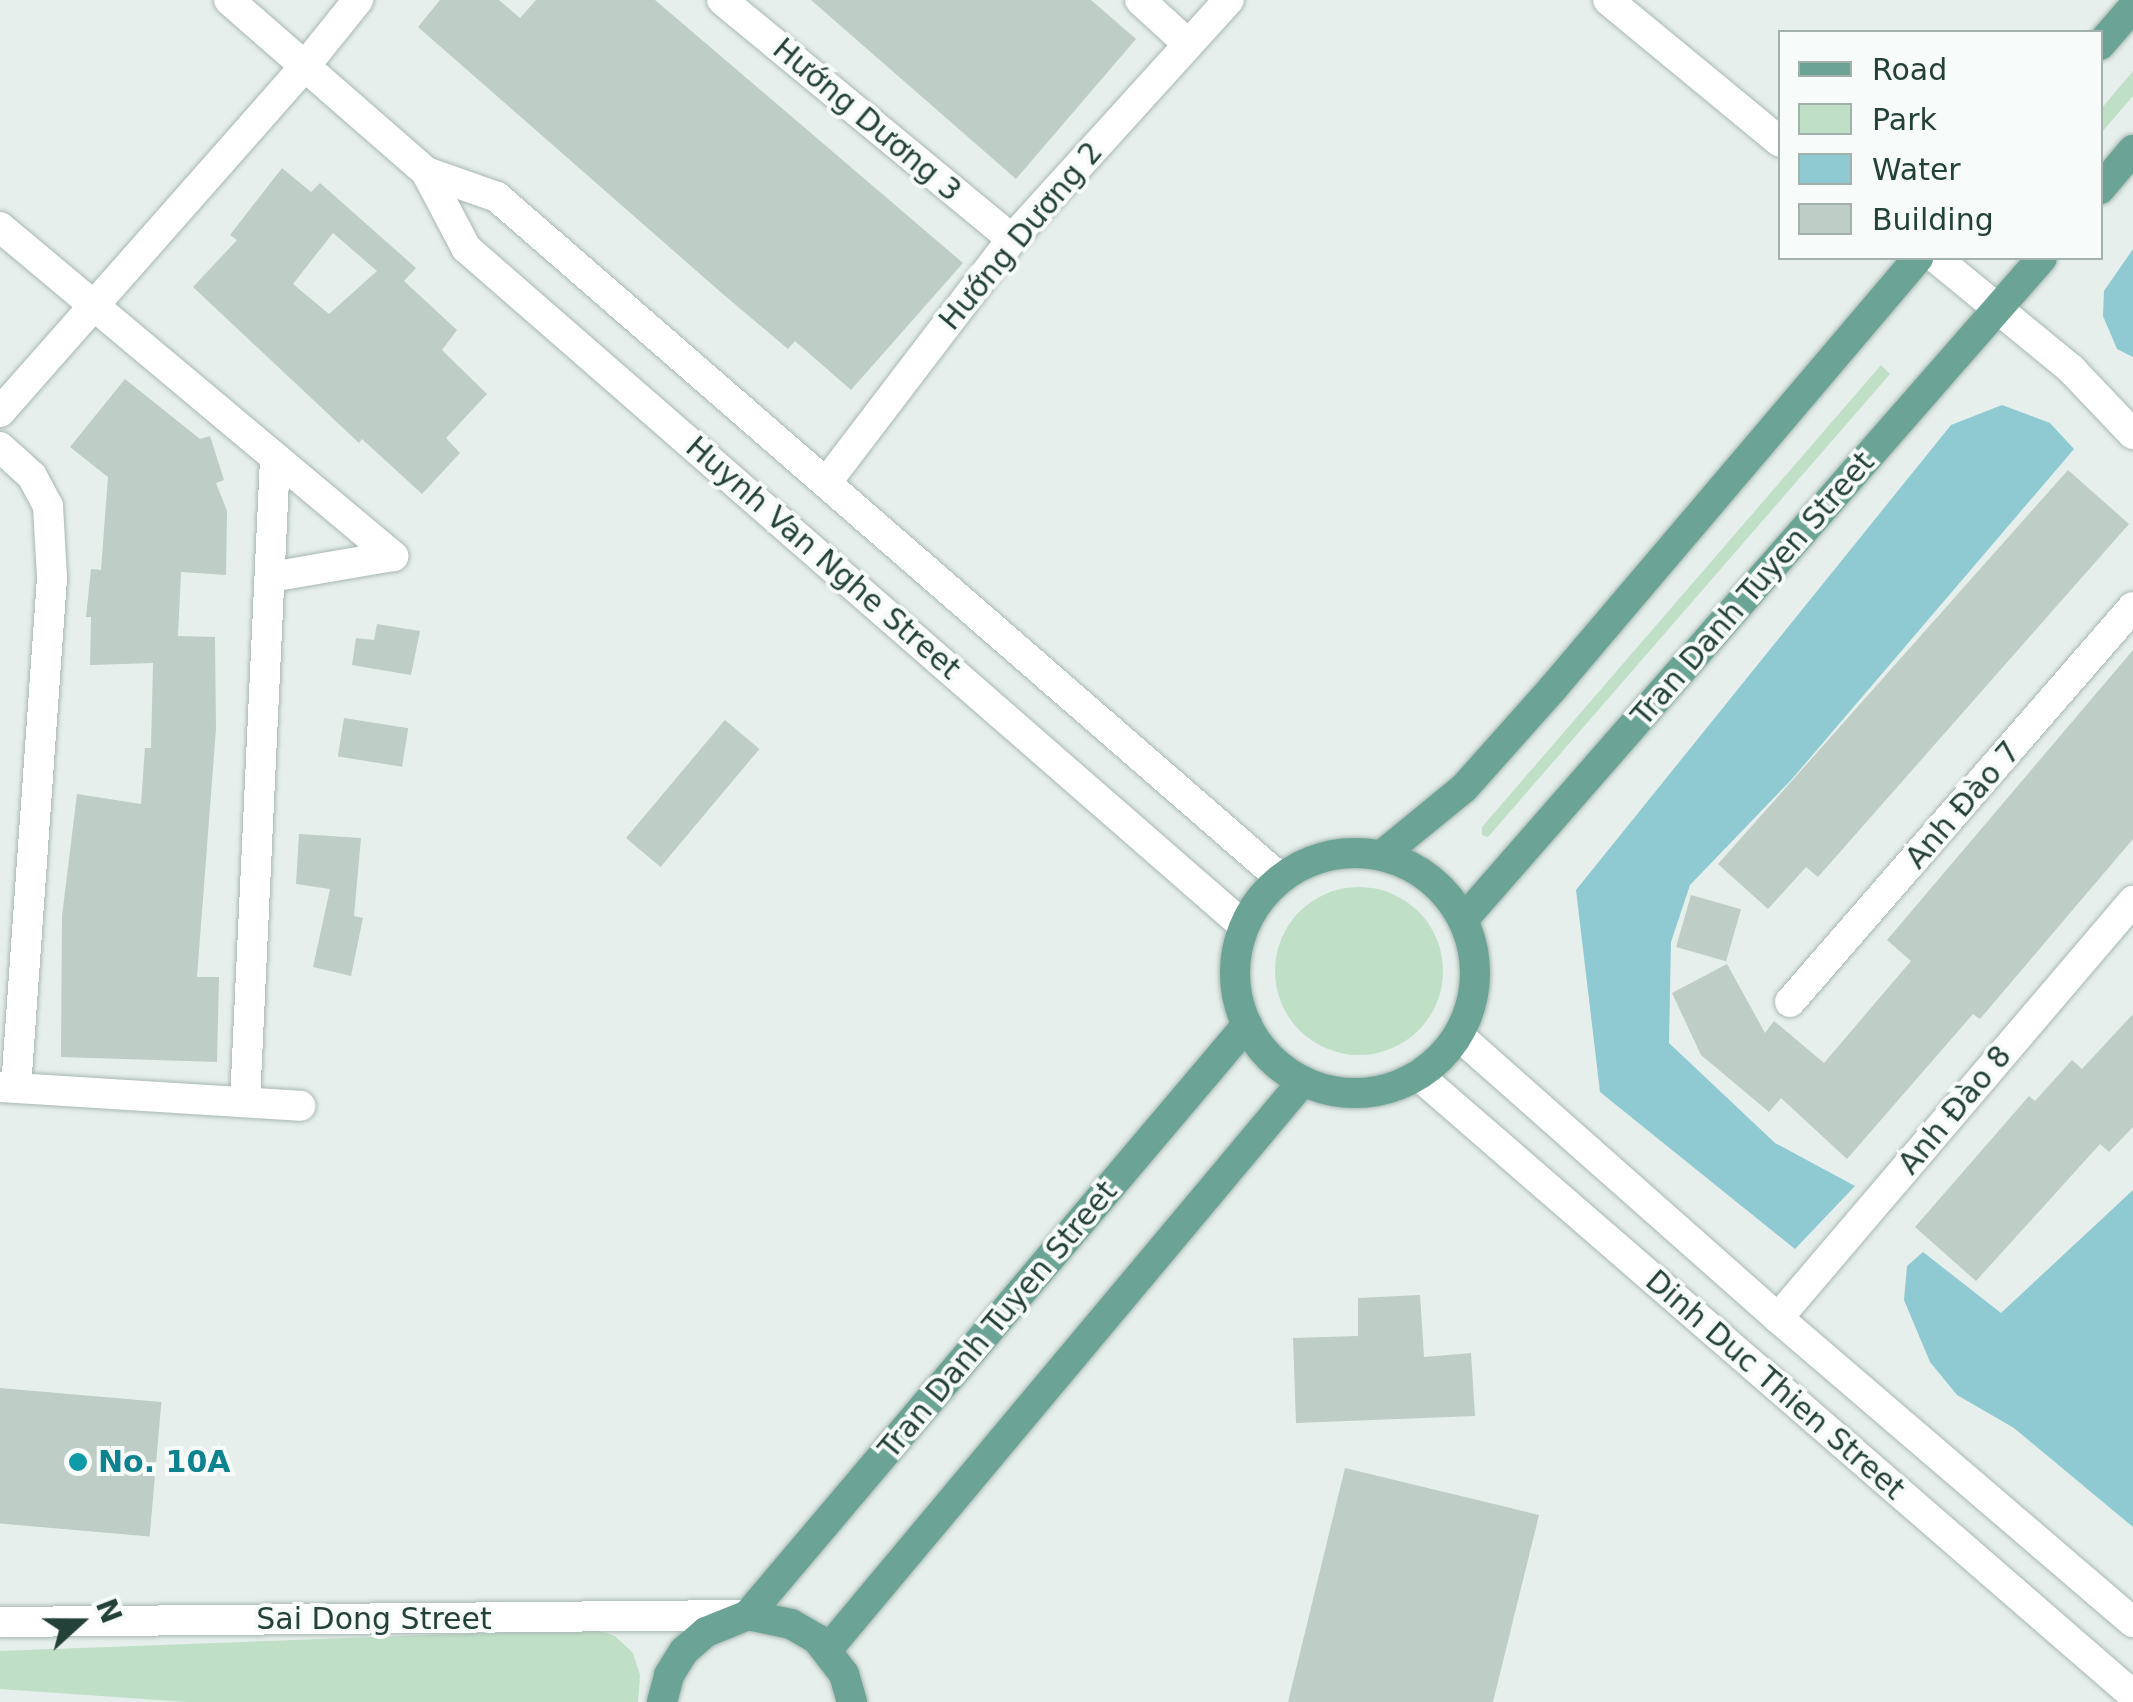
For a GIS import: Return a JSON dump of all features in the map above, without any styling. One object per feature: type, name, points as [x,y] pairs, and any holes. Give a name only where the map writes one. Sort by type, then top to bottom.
[{"type":"main road","points":[[2103,42],[2133,7]]},
{"type":"main road","points":[[2103,185],[2133,150]]},
{"type":"main road","points":[[1382,855],[1464,788],[1916,260]]},
{"type":"main road","name":"Tran Danh Tuyen Street","points":[[1463,920],[2040,260]]},
{"type":"main road","points":[[1328,855],[1382,855],[1430,879],[1463,920],[1472,948],[1475,978],[1470,1008],[1458,1035],[1441,1058],[1390,1088],[1360,1093],[1329,1090],[1303,1081],[1261,1048],[1247,1025],[1235,976],[1244,926],[1259,900],[1280,878],[1328,855]]},
{"type":"main road","name":"Tran Danh Tuyen Street","points":[[748,1614],[1247,1025]]},
{"type":"main road","points":[[828,1649],[1303,1081]]},
{"type":"main road","points":[[662,1702],[669,1674],[684,1650],[706,1632],[748,1614],[791,1624],[828,1649],[844,1674],[852,1702]]},
{"type":"street","name":"Huynh Van Nghe Street","points":[[229,0],[426,172],[466,248],[1244,926]]},
{"type":"street","points":[[0,412],[305,66],[358,0]]},
{"type":"street","name":"Hướng Dương 3","points":[[722,0],[1012,239]]},
{"type":"street","points":[[1140,0],[1188,44]]},
{"type":"street","name":"Hướng Dương 2","points":[[826,483],[1012,239],[1229,0]]},
{"type":"street","points":[[1608,0],[1778,140]]},
{"type":"street","name":"Huynh Van Nghe Street","points":[[426,172],[497,196],[1280,878]]},
{"type":"street","points":[[0,226],[393,556],[271,577]]},
{"type":"street","points":[[1938,260],[2071,369],[2133,434]]},
{"type":"street","points":[[0,447],[32,476],[48,506],[52,578],[8,1087],[300,1106]]},
{"type":"street","points":[[246,1102],[275,458]]},
{"type":"street","name":"Anh Đào 7","points":[[1790,1002],[2133,607]]},
{"type":"street","name":"Anh Đào 8","points":[[1778,1318],[2133,902]]},
{"type":"street","name":"Dinh Duc Thien Street","points":[[1458,1035],[1686,1238],[2133,1622]]},
{"type":"street","name":"Dinh Duc Thien Street","points":[[1418,1075],[2133,1695]]},
{"type":"street","points":[[1653,1279],[1686,1238]]},
{"type":"street","name":"Sai Dong Street","points":[[0,1622],[748,1614]]},
{"type":"green space","points":[[2133,71],[2133,96],[2103,131],[2103,107]]},
{"type":"green space","points":[[1881,365],[1890,374],[1488,837],[1482,835],[1482,827]]},
{"type":"green space","points":[[1359,887],[1391,893],[1418,912],[1437,939],[1443,971],[1437,1003],[1418,1030],[1391,1049],[1359,1055],[1327,1049],[1300,1030],[1281,1003],[1275,971],[1281,939],[1300,912],[1327,893]]},
{"type":"green space","points":[[594,1629],[615,1636],[633,1653],[640,1675],[638,1702],[187,1702],[0,1689],[0,1651]]},
{"type":"water","points":[[2133,249],[2133,357],[2117,349],[2103,316],[2104,291]]},
{"type":"water","points":[[2002,405],[2050,423],[2074,449],[1792,779],[1690,885],[1671,942],[1669,1043],[1775,1143],[1855,1186],[1795,1249],[1600,1092],[1576,890],[1951,425]]},
{"type":"water","points":[[2133,1190],[2133,1527],[2014,1428],[1957,1395],[1930,1362],[1904,1300],[1907,1266],[1923,1252],[2001,1313]]},
{"type":"building","points":[[440,0],[499,0],[520,18],[536,0],[655,0],[963,263],[851,390],[795,341],[788,349],[418,27]]},
{"type":"building","points":[[811,0],[1091,0],[1136,39],[1016,179]]},
{"type":"building","points":[[282,168],[311,192],[320,183],[416,268],[404,281],[457,330],[442,350],[487,394],[446,438],[460,453],[422,494],[362,439],[359,443],[193,287],[237,240],[230,235]],"holes":[[[333,233],[377,271],[329,314],[293,284]]]},
{"type":"building","points":[[125,379],[200,439],[210,436],[224,480],[216,483],[227,511],[226,575],[181,572],[178,636],[215,637],[216,729],[197,977],[219,977],[217,1062],[61,1057],[62,916],[77,794],[141,804],[145,748],[151,748],[153,663],[90,665],[91,617],[86,617],[91,569],[101,570],[108,477],[70,447]]},
{"type":"building","points":[[2068,470],[2129,524],[1818,877],[1806,867],[1768,909],[1718,864]]},
{"type":"building","points":[[377,624],[420,631],[411,675],[352,665],[356,638],[374,640]]},
{"type":"building","points":[[2133,650],[2133,839],[1980,1019],[1973,1014],[1847,1159],[1781,1098],[1769,1112],[1701,1055],[1672,993],[1727,964],[1765,1033],[1774,1021],[1824,1063],[1911,961],[1887,940]]},
{"type":"building","points":[[344,718],[408,728],[402,767],[338,757]]},
{"type":"building","points":[[725,720],[759,749],[660,867],[626,838]]},
{"type":"building","points":[[299,834],[361,838],[354,916],[363,918],[351,976],[313,967],[330,889],[296,884]]},
{"type":"building","points":[[1691,895],[1741,909],[1726,961],[1676,947]]},
{"type":"building","points":[[2133,1014],[2133,1127],[2109,1152],[2100,1144],[1976,1281],[1915,1227],[2029,1096],[2035,1101],[2072,1060],[2082,1069]]},
{"type":"building","points":[[1420,1295],[1424,1357],[1471,1353],[1475,1416],[1296,1423],[1293,1338],[1358,1336],[1358,1298]]},
{"type":"building","name":"No. 10A","points":[[0,1388],[161,1402],[150,1537],[0,1524]]},
{"type":"building","points":[[1345,1468],[1539,1515],[1493,1702],[1288,1702]]},
{"type":"place","name":"No. 10A","points":[[78,1462]]}]
